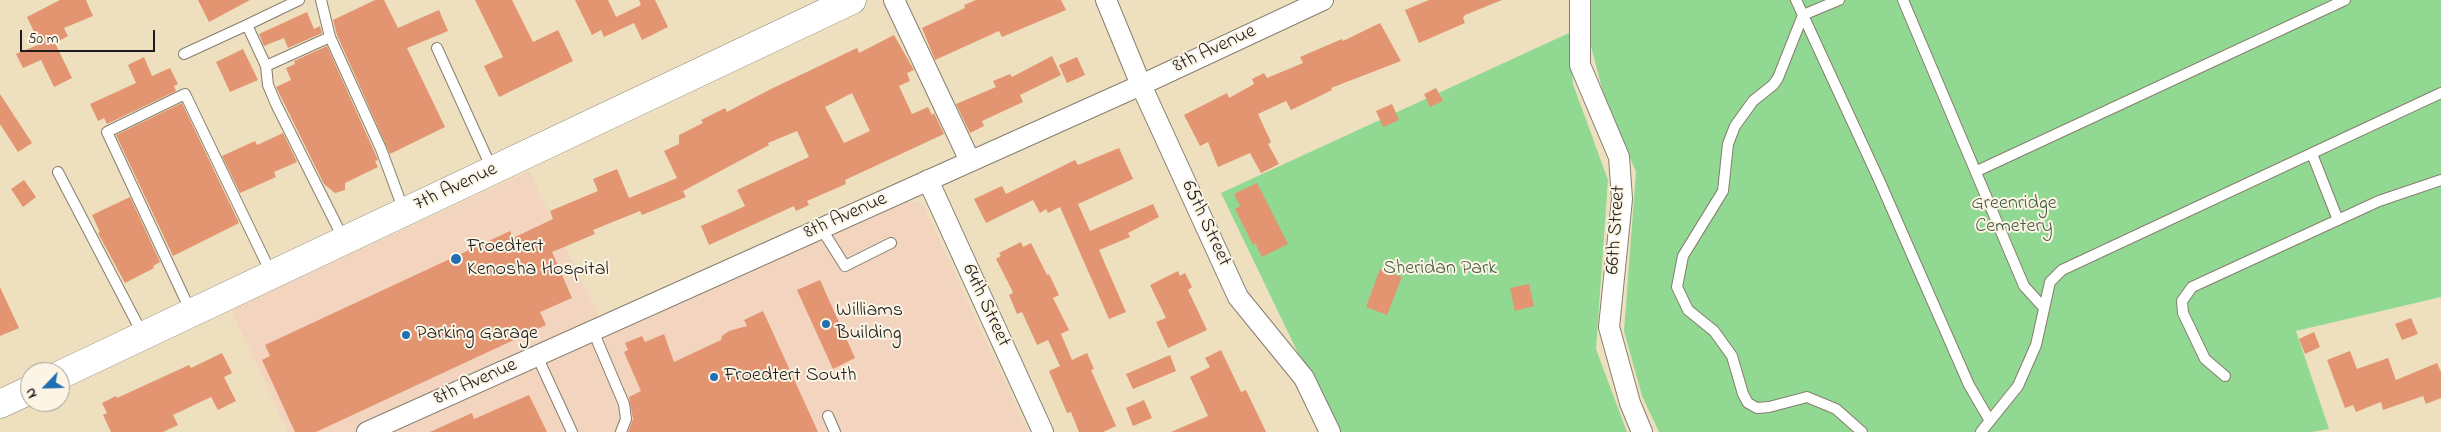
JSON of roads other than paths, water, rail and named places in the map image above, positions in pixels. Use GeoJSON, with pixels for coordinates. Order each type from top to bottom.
{"type":"FeatureCollection","features":[{"type":"Feature","properties":{"kind":"street","name":"7th Avenue"},"geometry":{"type":"LineString","coordinates":[[70,370],[852,0]]}},
{"type":"Feature","properties":{"kind":"street"},"geometry":{"type":"LineString","coordinates":[[894,0],[970,161]]}},
{"type":"Feature","properties":{"kind":"street","name":"65th Street"},"geometry":{"type":"LineString","coordinates":[[1106,0],[1141,85],[1238,297],[1304,378],[1330,432]]}},
{"type":"Feature","properties":{"kind":"street","name":"8th Avenue"},"geometry":{"type":"LineString","coordinates":[[368,432],[1141,85],[1323,0]]}},
{"type":"Feature","properties":{"kind":"street","name":"66th Street"},"geometry":{"type":"LineString","coordinates":[[1580,0],[1580,65],[1619,157],[1622,199],[1609,327],[1630,403],[1642,432]]}},
{"type":"Feature","properties":{"kind":"street","name":"64th Street"},"geometry":{"type":"LineString","coordinates":[[928,180],[1043,432]]}},
{"type":"Feature","properties":{"kind":"street"},"geometry":{"type":"LineString","coordinates":[[0,404],[20,395]]}},
{"type":"Feature","properties":{"kind":"lane"},"geometry":{"type":"LineString","coordinates":[[184,54],[300,0]]}},
{"type":"Feature","properties":{"kind":"lane"},"geometry":{"type":"LineString","coordinates":[[321,0],[330,37],[381,149],[405,212]]}},
{"type":"Feature","properties":{"kind":"lane"},"geometry":{"type":"LineString","coordinates":[[1796,0],[1969,385],[1990,421]]}},
{"type":"Feature","properties":{"kind":"lane"},"geometry":{"type":"LineString","coordinates":[[1839,0],[1803,15],[1778,78],[1773,85],[1753,100],[1735,126],[1728,144],[1723,191],[1683,256],[1677,287],[1688,310],[1714,331],[1732,356],[1743,394],[1748,403],[1757,408],[1769,407],[1808,397],[1836,409],[1862,432]]}},
{"type":"Feature","properties":{"kind":"lane"},"geometry":{"type":"LineString","coordinates":[[1903,0],[2024,286],[2044,308]]}},
{"type":"Feature","properties":{"kind":"lane"},"geometry":{"type":"LineString","coordinates":[[1977,172],[2345,0]]}},
{"type":"Feature","properties":{"kind":"lane"},"geometry":{"type":"LineString","coordinates":[[246,25],[266,66],[268,84],[276,104],[344,241]]}},
{"type":"Feature","properties":{"kind":"lane"},"geometry":{"type":"LineString","coordinates":[[266,66],[330,37]]}},
{"type":"Feature","properties":{"kind":"lane"},"geometry":{"type":"LineString","coordinates":[[437,48],[493,170]]}},
{"type":"Feature","properties":{"kind":"lane"},"geometry":{"type":"LineString","coordinates":[[1981,432],[2018,386],[2036,345],[2050,282],[2062,270],[2441,93]]}},
{"type":"Feature","properties":{"kind":"lane"},"geometry":{"type":"LineString","coordinates":[[192,313],[107,132],[185,94],[272,275]]}},
{"type":"Feature","properties":{"kind":"lane"},"geometry":{"type":"LineString","coordinates":[[2312,154],[2338,220]]}},
{"type":"Feature","properties":{"kind":"lane"},"geometry":{"type":"LineString","coordinates":[[58,172],[144,336]]}},
{"type":"Feature","properties":{"kind":"lane"},"geometry":{"type":"LineString","coordinates":[[2225,376],[2205,359],[2183,313],[2182,301],[2192,287],[2379,201],[2441,180]]}},
{"type":"Feature","properties":{"kind":"lane"},"geometry":{"type":"LineString","coordinates":[[821,228],[845,266],[891,243]]}},
{"type":"Feature","properties":{"kind":"lane"},"geometry":{"type":"LineString","coordinates":[[592,331],[624,404],[626,419],[621,432]]}},
{"type":"Feature","properties":{"kind":"lane"},"geometry":{"type":"LineString","coordinates":[[537,356],[572,432]]}},
{"type":"Feature","properties":{"kind":"lane"},"geometry":{"type":"LineString","coordinates":[[828,416],[835,432]]}},
{"type":"Feature","properties":{"kind":"place","name":"Froedtert Kenosha Hospital"},"geometry":{"type":"Point","coordinates":[456,259]}},
{"type":"Feature","properties":{"kind":"place","name":"Williams Building"},"geometry":{"type":"Point","coordinates":[826,324]}},
{"type":"Feature","properties":{"kind":"place","name":"Parking Garage"},"geometry":{"type":"Point","coordinates":[406,335]}},
{"type":"Feature","properties":{"kind":"place","name":"Froedtert South"},"geometry":{"type":"Point","coordinates":[714,377]}},
{"type":"Feature","properties":{"kind":"park label","name":"Greenridge Cemetery"},"geometry":{"type":"Point","coordinates":[2014,216]}},
{"type":"Feature","properties":{"kind":"park label","name":"Sheridan Park"},"geometry":{"type":"Point","coordinates":[1440,270]}}]}
